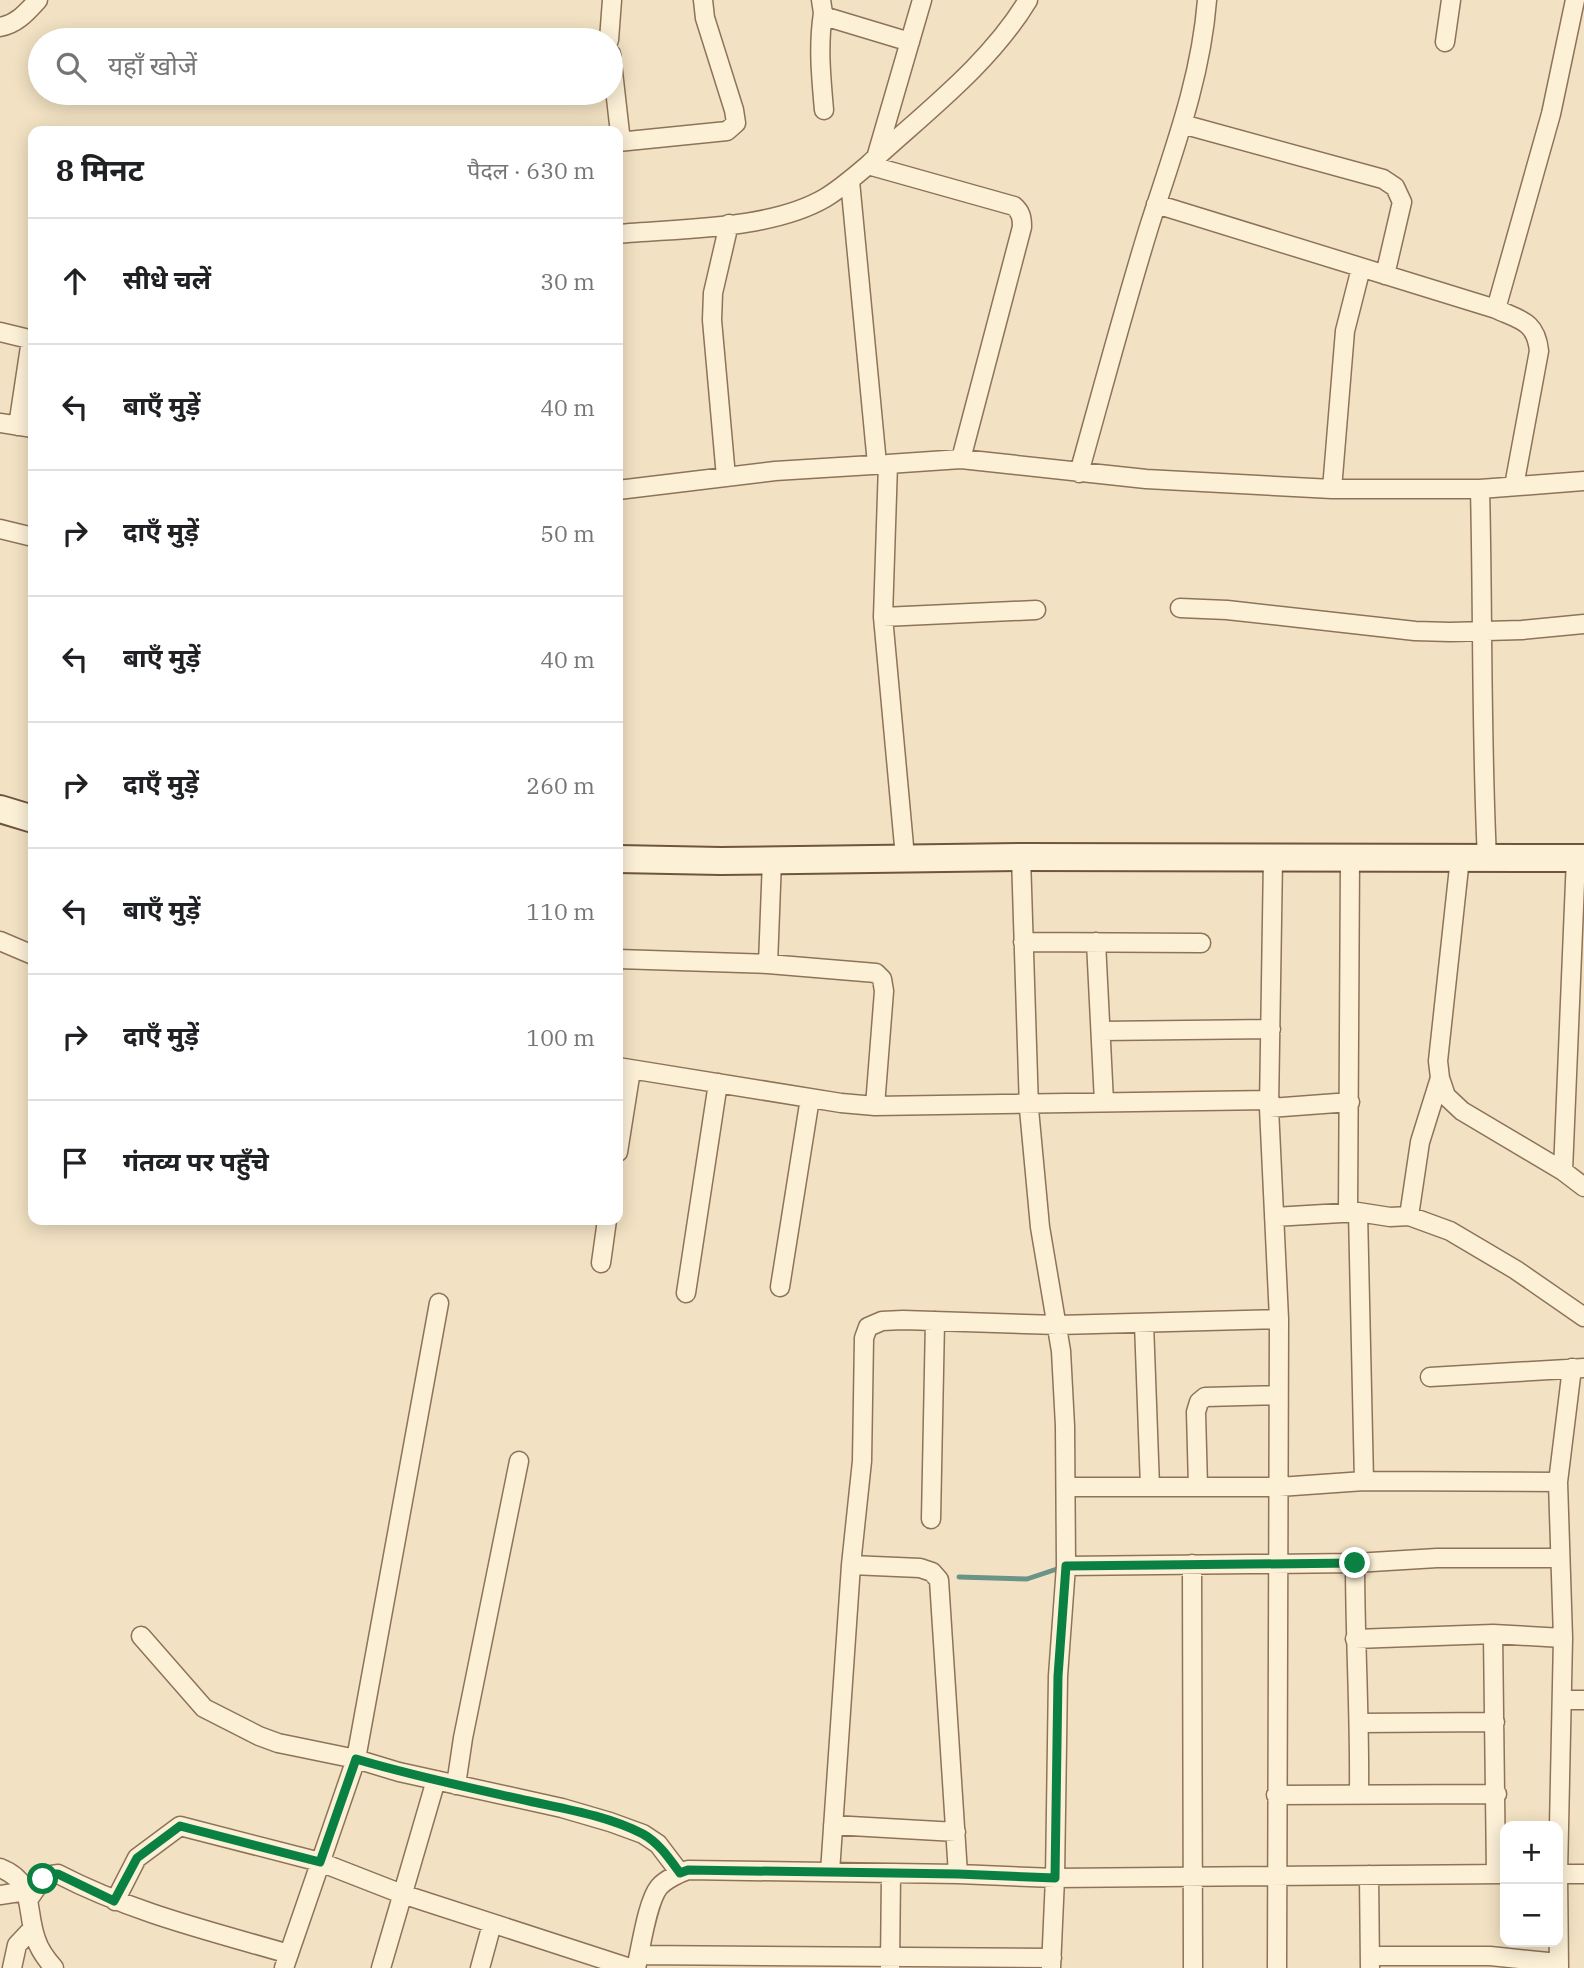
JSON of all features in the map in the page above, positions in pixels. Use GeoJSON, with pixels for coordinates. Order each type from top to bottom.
{"type":"FeatureCollection","features":[{"type":"Feature","properties":{"kind":"street"},"geometry":{"type":"LineString","coordinates":[[0,27],[25,14],[38,0]]}},
{"type":"Feature","properties":{"kind":"street"},"geometry":{"type":"LineString","coordinates":[[610,28],[612,0]]}},
{"type":"Feature","properties":{"kind":"street"},"geometry":{"type":"LineString","coordinates":[[623,142],[727,131],[736,124],[705,18],[703,0]]}},
{"type":"Feature","properties":{"kind":"street"},"geometry":{"type":"LineString","coordinates":[[872,162],[922,0]]}},
{"type":"Feature","properties":{"kind":"street"},"geometry":{"type":"LineString","coordinates":[[623,234],[753,222],[795,211],[823,199],[872,162],[978,63],[1018,16],[1028,0]]}},
{"type":"Feature","properties":{"kind":"street"},"geometry":{"type":"LineString","coordinates":[[1079,473],[1156,204],[1182,124],[1200,55],[1207,0]]}},
{"type":"Feature","properties":{"kind":"street"},"geometry":{"type":"LineString","coordinates":[[1445,42],[1451,0]]}},
{"type":"Feature","properties":{"kind":"street"},"geometry":{"type":"LineString","coordinates":[[1496,309],[1551,114],[1575,0]]}},
{"type":"Feature","properties":{"kind":"street"},"geometry":{"type":"LineString","coordinates":[[822,7],[827,17],[909,41]]}},
{"type":"Feature","properties":{"kind":"street"},"geometry":{"type":"LineString","coordinates":[[822,7],[819,42],[824,110]]}},
{"type":"Feature","properties":{"kind":"street"},"geometry":{"type":"LineString","coordinates":[[616,105],[618,126]]}},
{"type":"Feature","properties":{"kind":"street"},"geometry":{"type":"LineString","coordinates":[[1182,124],[1383,179],[1395,187],[1402,202],[1385,275]]}},
{"type":"Feature","properties":{"kind":"street"},"geometry":{"type":"LineString","coordinates":[[872,162],[1014,206],[1019,210],[1022,219],[961,459]]}},
{"type":"Feature","properties":{"kind":"street"},"geometry":{"type":"LineString","coordinates":[[850,181],[883,464],[883,617],[905,857]]}},
{"type":"Feature","properties":{"kind":"street"},"geometry":{"type":"LineString","coordinates":[[1156,204],[1496,309],[1529,324],[1538,337],[1539,351],[1514,486]]}},
{"type":"Feature","properties":{"kind":"street"},"geometry":{"type":"LineString","coordinates":[[726,477],[712,320],[713,293],[729,224]]}},
{"type":"Feature","properties":{"kind":"street"},"geometry":{"type":"LineString","coordinates":[[1332,489],[1345,331],[1361,268]]}},
{"type":"Feature","properties":{"kind":"street"},"geometry":{"type":"LineString","coordinates":[[0,332],[28,339]]}},
{"type":"Feature","properties":{"kind":"street"},"geometry":{"type":"LineString","coordinates":[[17,425],[28,363]]}},
{"type":"Feature","properties":{"kind":"street"},"geometry":{"type":"LineString","coordinates":[[623,489],[726,477],[961,459],[1146,479],[1332,489],[1480,489],[1584,481]]}},
{"type":"Feature","properties":{"kind":"street"},"geometry":{"type":"LineString","coordinates":[[1480,489],[1484,631],[1482,759],[1487,858]]}},
{"type":"Feature","properties":{"kind":"street"},"geometry":{"type":"LineString","coordinates":[[0,529],[28,536]]}},
{"type":"Feature","properties":{"kind":"street"},"geometry":{"type":"LineString","coordinates":[[1180,608],[1227,610],[1415,631],[1522,630],[1584,624]]}},
{"type":"Feature","properties":{"kind":"street"},"geometry":{"type":"LineString","coordinates":[[883,617],[1036,610]]}},
{"type":"Feature","properties":{"kind":"street"},"geometry":{"type":"LineString","coordinates":[[0,809],[28,817]]}},
{"type":"Feature","properties":{"kind":"street"},"geometry":{"type":"LineString","coordinates":[[114,1901],[137,1858],[180,1826],[320,1862],[402,1894],[492,1924],[635,1964],[1051,1963],[1058,1676],[1066,1566],[1065,1426],[1058,1325],[1040,1227],[1029,1102],[1021,857]]}},
{"type":"Feature","properties":{"kind":"street"},"geometry":{"type":"LineString","coordinates":[[1273,858],[1270,1104],[1279,1319],[1277,1968]]}},
{"type":"Feature","properties":{"kind":"street"},"geometry":{"type":"LineString","coordinates":[[1350,858],[1350,1102],[1364,1481]]}},
{"type":"Feature","properties":{"kind":"street"},"geometry":{"type":"LineString","coordinates":[[1460,858],[1438,1061],[1446,1096],[1462,1111],[1563,1171],[1584,1187]]}},
{"type":"Feature","properties":{"kind":"street"},"geometry":{"type":"LineString","coordinates":[[623,859],[1580,858],[1563,1171]]}},
{"type":"Feature","properties":{"kind":"street"},"geometry":{"type":"LineString","coordinates":[[768,964],[772,860]]}},
{"type":"Feature","properties":{"kind":"street"},"geometry":{"type":"LineString","coordinates":[[0,941],[28,954]]}},
{"type":"Feature","properties":{"kind":"street"},"geometry":{"type":"LineString","coordinates":[[1023,942],[1201,943]]}},
{"type":"Feature","properties":{"kind":"street"},"geometry":{"type":"LineString","coordinates":[[1096,942],[1104,1102]]}},
{"type":"Feature","properties":{"kind":"street"},"geometry":{"type":"LineString","coordinates":[[623,959],[768,964],[876,973],[882,979],[884,991],[875,1106]]}},
{"type":"Feature","properties":{"kind":"street"},"geometry":{"type":"LineString","coordinates":[[1101,1031],[1271,1029]]}},
{"type":"Feature","properties":{"kind":"street"},"geometry":{"type":"LineString","coordinates":[[624,1068],[875,1106],[1029,1102],[1350,1102]]}},
{"type":"Feature","properties":{"kind":"street"},"geometry":{"type":"LineString","coordinates":[[1409,1216],[1420,1142],[1440,1078]]}},
{"type":"Feature","properties":{"kind":"street"},"geometry":{"type":"LineString","coordinates":[[686,1293],[718,1083]]}},
{"type":"Feature","properties":{"kind":"street"},"geometry":{"type":"LineString","coordinates":[[780,1287],[810,1098]]}},
{"type":"Feature","properties":{"kind":"street"},"geometry":{"type":"LineString","coordinates":[[1274,1217],[1353,1213],[1409,1216],[1450,1231],[1516,1270],[1584,1317]]}},
{"type":"Feature","properties":{"kind":"street"},"geometry":{"type":"LineString","coordinates":[[601,1263],[606,1225]]}},
{"type":"Feature","properties":{"kind":"street"},"geometry":{"type":"LineString","coordinates":[[0,1895],[27,1895],[50,1874],[58,1874],[114,1901],[286,1961],[356,1759],[439,1303]]}},
{"type":"Feature","properties":{"kind":"street"},"geometry":{"type":"LineString","coordinates":[[830,1872],[851,1565],[862,1461],[864,1338],[868,1327],[883,1321],[1058,1325],[1279,1319]]}},
{"type":"Feature","properties":{"kind":"street"},"geometry":{"type":"LineString","coordinates":[[931,1519],[934,1321]]}},
{"type":"Feature","properties":{"kind":"street"},"geometry":{"type":"LineString","coordinates":[[1144,1323],[1150,1487]]}},
{"type":"Feature","properties":{"kind":"street"},"geometry":{"type":"LineString","coordinates":[[1430,1377],[1578,1368],[1558,1482],[1563,1638],[1560,1821]]}},
{"type":"Feature","properties":{"kind":"street"},"geometry":{"type":"LineString","coordinates":[[1198,1487],[1196,1412],[1199,1402],[1205,1398],[1278,1395]]}},
{"type":"Feature","properties":{"kind":"street"},"geometry":{"type":"LineString","coordinates":[[456,1784],[519,1461]]}},
{"type":"Feature","properties":{"kind":"street"},"geometry":{"type":"LineString","coordinates":[[1066,1487],[1279,1487],[1364,1481],[1558,1482]]}},
{"type":"Feature","properties":{"kind":"street"},"geometry":{"type":"LineString","coordinates":[[1066,1566],[1559,1558]]}},
{"type":"Feature","properties":{"kind":"street"},"geometry":{"type":"LineString","coordinates":[[1355,1563],[1355,1639],[1360,1723],[1359,1793]]}},
{"type":"Feature","properties":{"kind":"street"},"geometry":{"type":"LineString","coordinates":[[1192,1564],[1192,1968]]}},
{"type":"Feature","properties":{"kind":"street"},"geometry":{"type":"LineString","coordinates":[[851,1565],[920,1568],[932,1572],[939,1580],[958,1874]]}},
{"type":"Feature","properties":{"kind":"street"},"geometry":{"type":"LineString","coordinates":[[1355,1639],[1493,1634],[1563,1638]]}},
{"type":"Feature","properties":{"kind":"street"},"geometry":{"type":"LineString","coordinates":[[1493,1634],[1500,1854]]}},
{"type":"Feature","properties":{"kind":"street"},"geometry":{"type":"LineString","coordinates":[[141,1636],[204,1708],[278,1743],[562,1808],[643,1834],[658,1844],[680,1873]]}},
{"type":"Feature","properties":{"kind":"street"},"geometry":{"type":"LineString","coordinates":[[1563,1700],[1584,1700]]}},
{"type":"Feature","properties":{"kind":"street"},"geometry":{"type":"LineString","coordinates":[[1360,1723],[1495,1722]]}},
{"type":"Feature","properties":{"kind":"street"},"geometry":{"type":"LineString","coordinates":[[381,1968],[436,1780]]}},
{"type":"Feature","properties":{"kind":"street"},"geometry":{"type":"LineString","coordinates":[[1276,1795],[1497,1794]]}},
{"type":"Feature","properties":{"kind":"street"},"geometry":{"type":"LineString","coordinates":[[834,1825],[956,1832]]}},
{"type":"Feature","properties":{"kind":"street"},"geometry":{"type":"LineString","coordinates":[[0,1868],[17,1876],[27,1895],[36,1940],[54,1968]]}},
{"type":"Feature","properties":{"kind":"street"},"geometry":{"type":"LineString","coordinates":[[635,1964],[659,1887],[688,1870],[1055,1878],[1500,1874]]}},
{"type":"Feature","properties":{"kind":"street"},"geometry":{"type":"LineString","coordinates":[[890,1963],[891,1874]]}},
{"type":"Feature","properties":{"kind":"street"},"geometry":{"type":"LineString","coordinates":[[1563,1874],[1584,1874]]}},
{"type":"Feature","properties":{"kind":"street"},"geometry":{"type":"LineString","coordinates":[[1369,1875],[1370,1962],[1559,1965],[1558,1884]]}},
{"type":"Feature","properties":{"kind":"street"},"geometry":{"type":"LineString","coordinates":[[480,1968],[492,1924]]}},
{"type":"Feature","properties":{"kind":"street"},"geometry":{"type":"LineString","coordinates":[[12,1968],[18,1945],[33,1928]]}},
{"type":"Feature","properties":{"kind":"waterway"},"geometry":{"type":"LineString","coordinates":[[959,1577],[1027,1579],[1063,1567]]}},
{"type":"Feature","properties":{"kind":"route"},"geometry":{"type":"LineString","coordinates":[[43,1879],[50,1874],[58,1874],[114,1901],[137,1858],[180,1826],[320,1862],[356,1759],[399,1772],[562,1808],[610,1822],[643,1834],[658,1844],[680,1873],[688,1870],[1055,1878],[1058,1676],[1066,1566],[1355,1563]]}}]}
